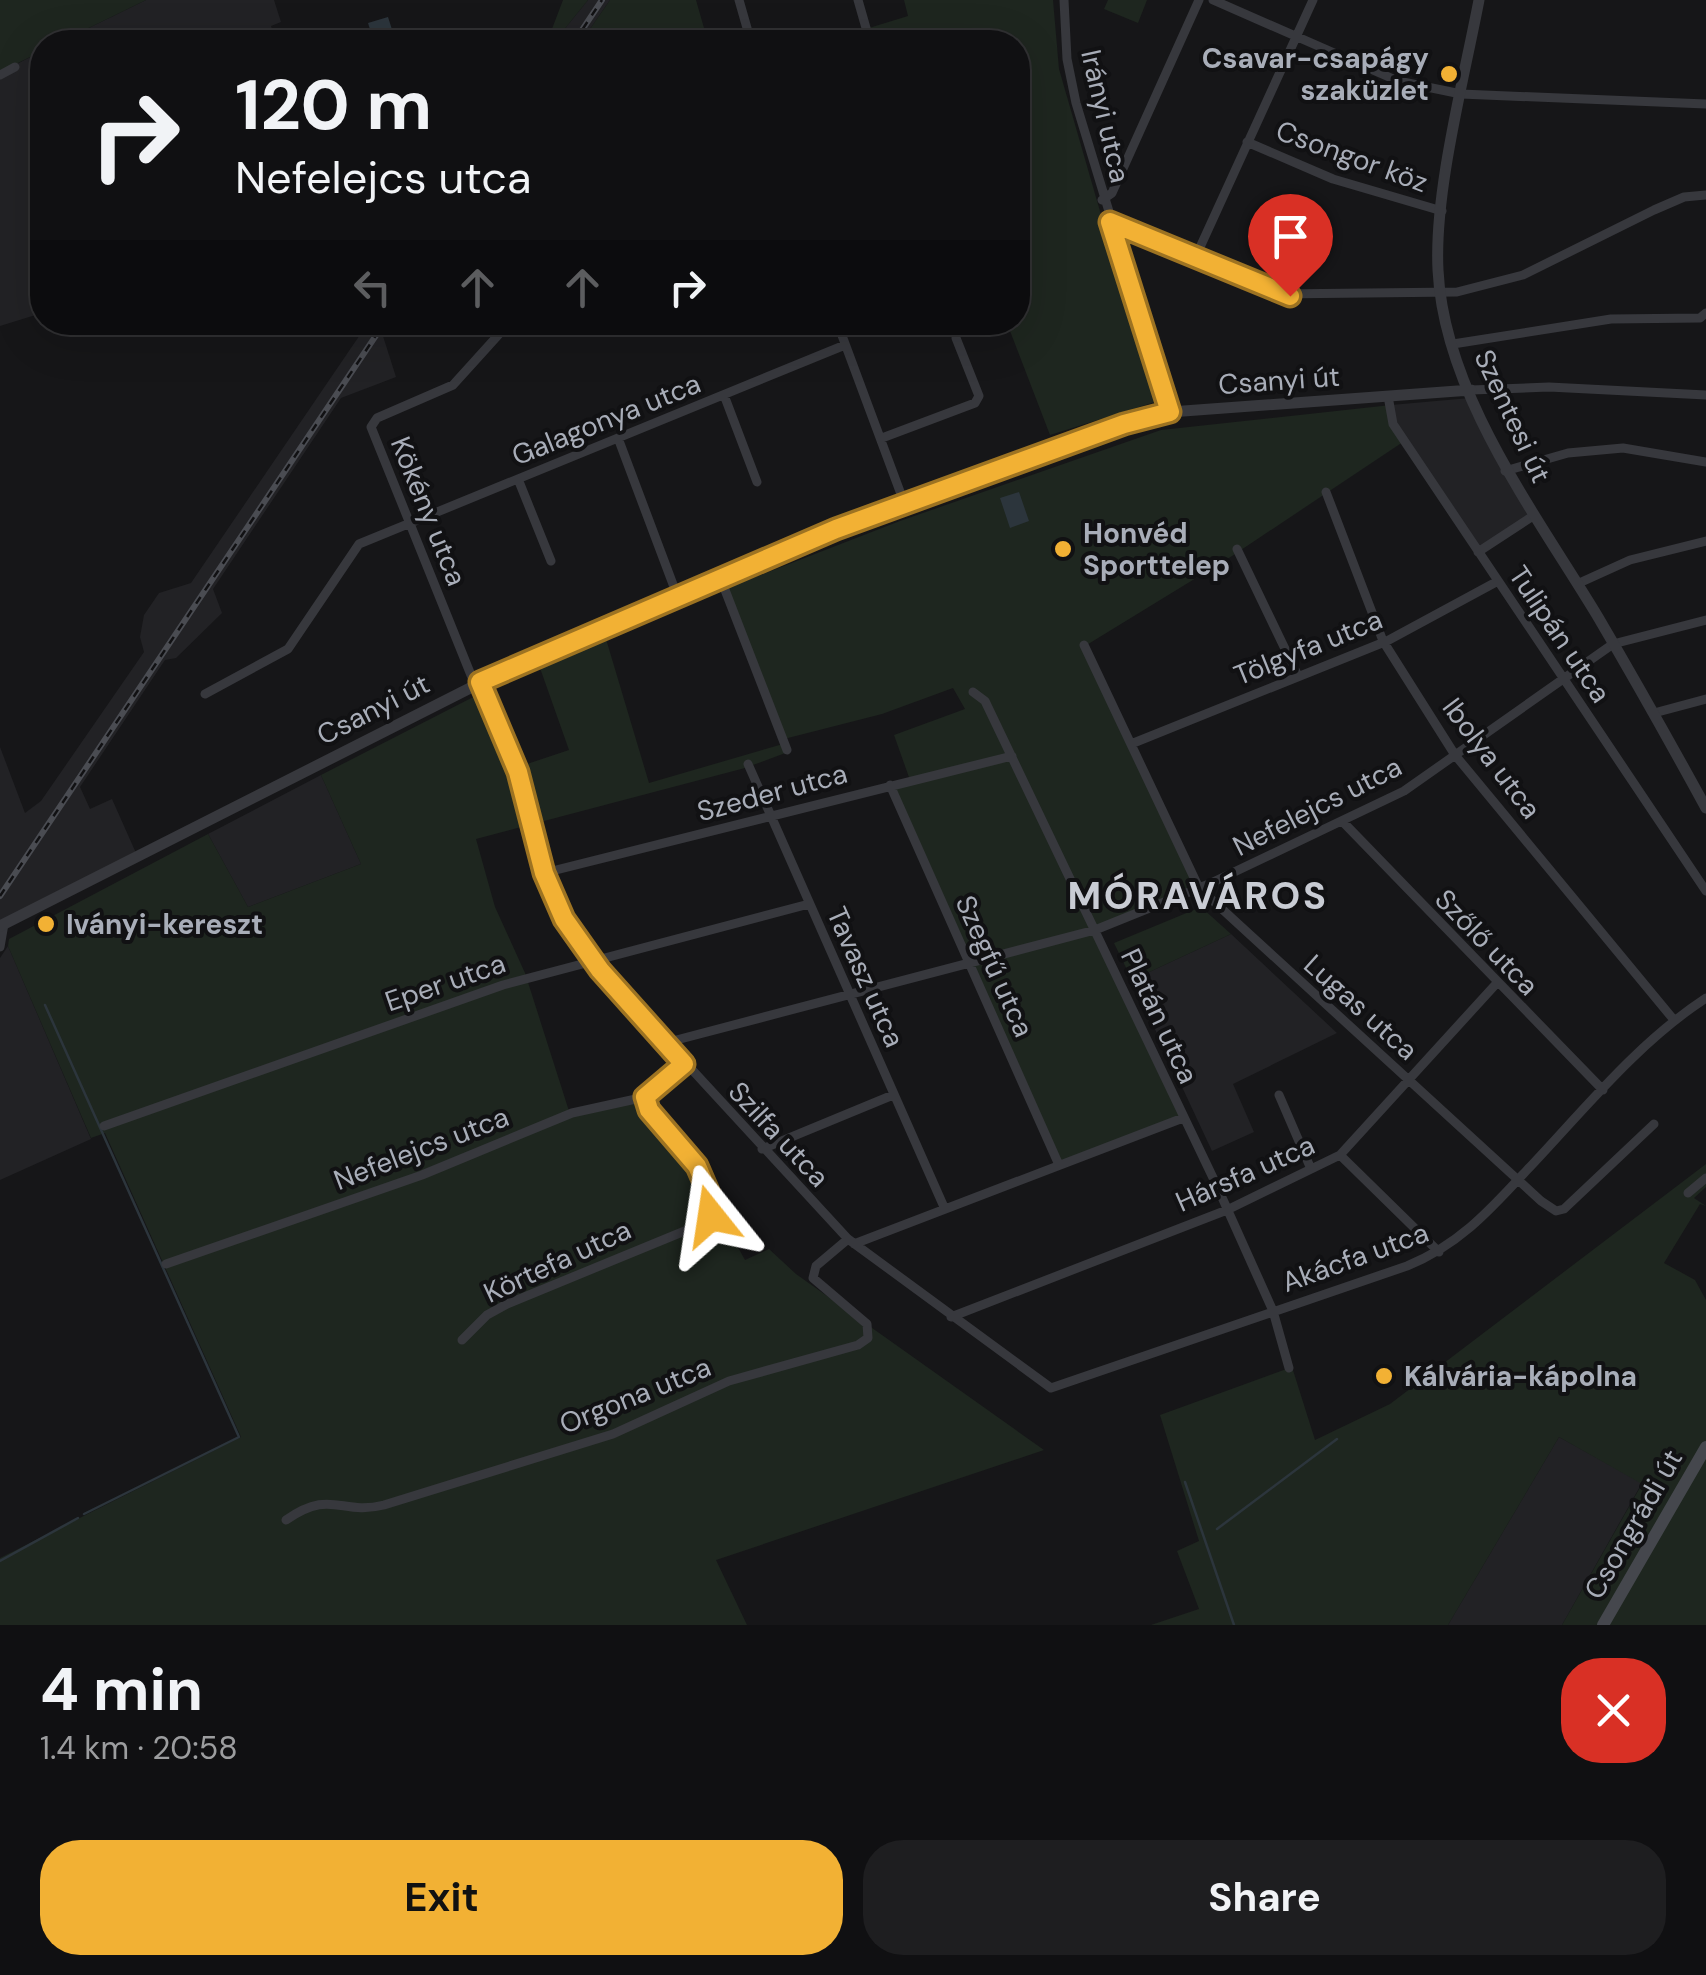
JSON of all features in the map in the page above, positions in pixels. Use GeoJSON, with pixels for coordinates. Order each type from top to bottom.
{"type":"FeatureCollection","features":[{"type":"Feature","properties":{"kind":"main road","name":"Csongrádi út"},"geometry":{"type":"LineString","coordinates":[[1603,1625],[1706,1448]]}},
{"type":"Feature","properties":{"kind":"street"},"geometry":{"type":"LineString","coordinates":[[739,0],[748,30]]}},
{"type":"Feature","properties":{"kind":"street"},"geometry":{"type":"LineString","coordinates":[[858,0],[867,30]]}},
{"type":"Feature","properties":{"kind":"street","name":"Irányi utca"},"geometry":{"type":"LineString","coordinates":[[1064,0],[1066,59],[1102,200],[1170,412]]}},
{"type":"Feature","properties":{"kind":"street"},"geometry":{"type":"LineString","coordinates":[[1102,200],[1112,193],[1199,0]]}},
{"type":"Feature","properties":{"kind":"street"},"geometry":{"type":"LineString","coordinates":[[1213,0],[1398,82],[1461,94],[1706,104]]}},
{"type":"Feature","properties":{"kind":"street"},"geometry":{"type":"LineString","coordinates":[[1196,256],[1313,0]]}},
{"type":"Feature","properties":{"kind":"street","name":"Szentesi út"},"geometry":{"type":"LineString","coordinates":[[1478,0],[1442,211],[1440,292],[1453,344],[1505,471],[1613,644],[1706,808]]}},
{"type":"Feature","properties":{"kind":"street"},"geometry":{"type":"LineString","coordinates":[[0,75],[15,67]]}},
{"type":"Feature","properties":{"kind":"street","name":"Csongor köz"},"geometry":{"type":"LineString","coordinates":[[1248,142],[1333,178],[1442,211]]}},
{"type":"Feature","properties":{"kind":"street"},"geometry":{"type":"LineString","coordinates":[[1110,222],[1196,256],[1276,294],[1440,292],[1522,275],[1654,210],[1684,197],[1706,195]]}},
{"type":"Feature","properties":{"kind":"street"},"geometry":{"type":"LineString","coordinates":[[1453,344],[1612,319],[1704,318]]}},
{"type":"Feature","properties":{"kind":"street","name":"Kökény utca"},"geometry":{"type":"LineString","coordinates":[[477,684],[371,427],[377,418],[439,393],[465,376],[499,335]]}},
{"type":"Feature","properties":{"kind":"street"},"geometry":{"type":"LineString","coordinates":[[842,335],[905,505]]}},
{"type":"Feature","properties":{"kind":"street"},"geometry":{"type":"LineString","coordinates":[[882,438],[975,403],[978,396],[956,338]]}},
{"type":"Feature","properties":{"kind":"street","name":"Galagonya utca"},"geometry":{"type":"LineString","coordinates":[[205,694],[288,650],[354,548],[845,345]]}},
{"type":"Feature","properties":{"kind":"street"},"geometry":{"type":"LineString","coordinates":[[1471,390],[1549,387],[1706,395]]}},
{"type":"Feature","properties":{"kind":"street","name":"Csanyi út"},"geometry":{"type":"LineString","coordinates":[[2,925],[477,684],[676,595],[1124,424],[1170,412],[1471,390]]}},
{"type":"Feature","properties":{"kind":"street"},"geometry":{"type":"LineString","coordinates":[[724,395],[757,482]]}},
{"type":"Feature","properties":{"kind":"street","name":"Tulipán utca"},"geometry":{"type":"LineString","coordinates":[[1388,396],[1397,430],[1706,891]]}},
{"type":"Feature","properties":{"kind":"street"},"geometry":{"type":"LineString","coordinates":[[618,438],[676,595]]}},
{"type":"Feature","properties":{"kind":"street"},"geometry":{"type":"LineString","coordinates":[[1505,471],[1568,453],[1623,448],[1687,462],[1706,462]]}},
{"type":"Feature","properties":{"kind":"street"},"geometry":{"type":"LineString","coordinates":[[518,479],[551,561]]}},
{"type":"Feature","properties":{"kind":"street","name":"Ibolya utca"},"geometry":{"type":"LineString","coordinates":[[1326,492],[1384,642],[1455,755],[1674,1020]]}},
{"type":"Feature","properties":{"kind":"street"},"geometry":{"type":"LineString","coordinates":[[1478,552],[1533,516]]}},
{"type":"Feature","properties":{"kind":"street"},"geometry":{"type":"LineString","coordinates":[[1577,584],[1630,560],[1706,541]]}},
{"type":"Feature","properties":{"kind":"street"},"geometry":{"type":"LineString","coordinates":[[1237,550],[1298,676]]}},
{"type":"Feature","properties":{"kind":"street"},"geometry":{"type":"LineString","coordinates":[[720,577],[787,750]]}},
{"type":"Feature","properties":{"kind":"street","name":"Tölgyfa utca"},"geometry":{"type":"LineString","coordinates":[[1131,744],[1384,642],[1498,582]]}},
{"type":"Feature","properties":{"kind":"street","name":"Nefelejcs utca"},"geometry":{"type":"LineString","coordinates":[[665,1043],[1095,930],[1199,888],[1404,791],[1613,644],[1706,620]]}},
{"type":"Feature","properties":{"kind":"street","name":"Lugas utca"},"geometry":{"type":"LineString","coordinates":[[1084,645],[1199,888],[1552,1209],[1564,1209],[1654,1124]]}},
{"type":"Feature","properties":{"kind":"street","name":"Szilfa utca"},"geometry":{"type":"LineString","coordinates":[[477,684],[518,772],[544,873],[564,919],[592,960],[851,1242],[1051,1388]]}},
{"type":"Feature","properties":{"kind":"street","name":"Platán utca"},"geometry":{"type":"LineString","coordinates":[[973,692],[985,702],[1012,756],[1184,1118],[1273,1311],[1289,1368]]}},
{"type":"Feature","properties":{"kind":"street"},"geometry":{"type":"LineString","coordinates":[[1654,713],[1706,699]]}},
{"type":"Feature","properties":{"kind":"street","name":"Szeder utca"},"geometry":{"type":"LineString","coordinates":[[544,873],[1012,756]]}},
{"type":"Feature","properties":{"kind":"street","name":"Tavasz utca"},"geometry":{"type":"LineString","coordinates":[[748,764],[944,1207]]}},
{"type":"Feature","properties":{"kind":"street","name":"Szegfű utca"},"geometry":{"type":"LineString","coordinates":[[890,785],[1059,1165]]}},
{"type":"Feature","properties":{"kind":"street","name":"Szőlő utca"},"geometry":{"type":"LineString","coordinates":[[1343,822],[1603,1090]]}},
{"type":"Feature","properties":{"kind":"street","name":"Eper utca"},"geometry":{"type":"LineString","coordinates":[[104,1126],[503,984],[809,904]]}},
{"type":"Feature","properties":{"kind":"street"},"geometry":{"type":"LineString","coordinates":[[0,947],[2,925]]}},
{"type":"Feature","properties":{"kind":"street","name":"Hársfa utca"},"geometry":{"type":"LineString","coordinates":[[951,1317],[1227,1210],[1340,1155],[1496,984]]}},
{"type":"Feature","properties":{"kind":"street","name":"Akácfa utca"},"geometry":{"type":"LineString","coordinates":[[1051,1388],[1440,1252],[1472,1229],[1674,1020],[1706,998]]}},
{"type":"Feature","properties":{"kind":"street","name":"Nefelejcs utca"},"geometry":{"type":"LineString","coordinates":[[166,1264],[422,1176],[572,1114],[645,1097],[684,1064]]}},
{"type":"Feature","properties":{"kind":"street"},"geometry":{"type":"LineString","coordinates":[[762,1149],[893,1095]]}},
{"type":"Feature","properties":{"kind":"street"},"geometry":{"type":"LineString","coordinates":[[1279,1096],[1311,1169]]}},
{"type":"Feature","properties":{"kind":"street","name":"Körtefa utca"},"geometry":{"type":"LineString","coordinates":[[462,1340],[487,1315],[506,1304],[709,1221],[712,1205],[702,1174],[649,1110],[645,1097]]}},
{"type":"Feature","properties":{"kind":"street","name":"Orgona utca"},"geometry":{"type":"LineString","coordinates":[[286,1520],[322,1501],[371,1508],[422,1493],[612,1434],[728,1380],[858,1345],[868,1338],[867,1324],[813,1278],[816,1266],[851,1242],[1184,1118]]}},
{"type":"Feature","properties":{"kind":"street"},"geometry":{"type":"LineString","coordinates":[[1340,1155],[1440,1252]]}},
{"type":"Feature","properties":{"kind":"street"},"geometry":{"type":"LineString","coordinates":[[1688,1192],[1706,1178]]}},
{"type":"Feature","properties":{"kind":"shaded area"},"geometry":{"type":"Polygon","coordinates":[[[0,0],[146,0],[85,30],[30,30],[30,57],[0,72],[0,0]]]}},
{"type":"Feature","properties":{"kind":"shaded area"},"geometry":{"type":"Polygon","coordinates":[[[146,0],[274,0],[281,22],[271,26],[272,30],[85,30],[146,0]]]}},
{"type":"Feature","properties":{"kind":"shaded area"},"geometry":{"type":"Polygon","coordinates":[[[563,0],[588,0],[564,30],[552,30],[563,0]]]}},
{"type":"Feature","properties":{"kind":"shaded area"},"geometry":{"type":"Polygon","coordinates":[[[588,0],[610,0],[589,30],[564,30],[588,0]]]}},
{"type":"Feature","properties":{"kind":"shaded area"},"geometry":{"type":"Polygon","coordinates":[[[610,0],[696,0],[705,30],[589,30],[610,0]]]}},
{"type":"Feature","properties":{"kind":"shaded area"},"geometry":{"type":"Polygon","coordinates":[[[904,0],[1053,0],[1059,69],[1155,402],[1050,435],[1012,335],[1030,335],[1030,30],[869,30],[908,16],[904,0]]]}},
{"type":"Feature","properties":{"kind":"shaded area"},"geometry":{"type":"Polygon","coordinates":[[[1108,0],[1147,0],[1138,23],[1104,9],[1108,0]]]}},
{"type":"Feature","properties":{"kind":"shaded area"},"geometry":{"type":"Polygon","coordinates":[[[388,17],[392,30],[370,30],[368,23],[388,17]]]}},
{"type":"Feature","properties":{"kind":"shaded area"},"geometry":{"type":"Polygon","coordinates":[[[30,57],[30,317],[0,326],[0,78],[30,57]]]}},
{"type":"Feature","properties":{"kind":"shaded area"},"geometry":{"type":"Polygon","coordinates":[[[360,335],[384,335],[396,377],[341,398],[213,589],[222,613],[176,658],[165,660],[80,787],[90,809],[112,799],[136,853],[4,924],[0,935],[0,747],[25,813],[41,801],[144,652],[140,637],[144,615],[159,593],[191,583],[360,335]]]}},
{"type":"Feature","properties":{"kind":"shaded area"},"geometry":{"type":"Polygon","coordinates":[[[1470,398],[1531,515],[1478,549],[1396,425],[1391,405],[1470,398]]]}},
{"type":"Feature","properties":{"kind":"shaded area"},"geometry":{"type":"Polygon","coordinates":[[[1391,405],[1392,417],[1406,440],[1232,556],[1085,646],[1199,888],[1095,930],[1183,1118],[1059,1165],[890,785],[910,780],[894,735],[965,709],[953,688],[882,714],[784,739],[725,589],[900,521],[1161,430],[1391,405]]]}},
{"type":"Feature","properties":{"kind":"shaded area"},"geometry":{"type":"Polygon","coordinates":[[[1019,492],[1029,521],[1010,528],[1000,498],[1019,492]]]}},
{"type":"Feature","properties":{"kind":"shaded area"},"geometry":{"type":"Polygon","coordinates":[[[606,639],[649,783],[783,744],[788,752],[745,768],[476,839],[495,907],[525,973],[569,1111],[640,1096],[691,1162],[745,1260],[769,1249],[796,1274],[1044,1450],[716,1560],[747,1625],[0,1625],[0,1558],[241,1437],[105,1133],[91,1138],[8,946],[9,939],[208,834],[248,907],[361,864],[321,775],[485,691],[518,767],[569,750],[540,668],[606,639]]]}},
{"type":"Feature","properties":{"kind":"shaded area"},"geometry":{"type":"Polygon","coordinates":[[[321,775],[361,864],[248,907],[208,834],[321,775]]]}},
{"type":"Feature","properties":{"kind":"shaded area"},"geometry":{"type":"Polygon","coordinates":[[[1201,907],[1231,934],[1132,980],[1114,943],[1201,907]]]}},
{"type":"Feature","properties":{"kind":"shaded area"},"geometry":{"type":"Polygon","coordinates":[[[1231,934],[1337,1033],[1233,1084],[1254,1132],[1212,1151],[1132,980],[1231,934]]]}},
{"type":"Feature","properties":{"kind":"shaded area"},"geometry":{"type":"Polygon","coordinates":[[[8,946],[91,1139],[0,1180],[0,958],[8,946]]]}},
{"type":"Feature","properties":{"kind":"shaded area"},"geometry":{"type":"Polygon","coordinates":[[[1706,1164],[1706,1187],[1694,1198],[1706,1206],[1700,1204],[1664,1263],[1695,1280],[1706,1300],[1706,1625],[1562,1625],[1642,1484],[1559,1437],[1448,1625],[1151,1625],[1199,1609],[1177,1551],[1199,1541],[1160,1415],[1292,1367],[1315,1440],[1390,1404],[1706,1164]]]}},
{"type":"Feature","properties":{"kind":"shaded area"},"geometry":{"type":"Polygon","coordinates":[[[1559,1437],[1642,1483],[1562,1625],[1448,1625],[1559,1437]]]}},
{"type":"Feature","properties":{"kind":"waterway"},"geometry":{"type":"LineString","coordinates":[[45,1005],[239,1437],[84,1514]]}},
{"type":"Feature","properties":{"kind":"waterway"},"geometry":{"type":"LineString","coordinates":[[1217,1529],[1337,1439]]}},
{"type":"Feature","properties":{"kind":"waterway"},"geometry":{"type":"LineString","coordinates":[[1185,1482],[1234,1625]]}},
{"type":"Feature","properties":{"kind":"waterway"},"geometry":{"type":"LineString","coordinates":[[0,1561],[78,1518]]}},
{"type":"Feature","properties":{"kind":"railway"},"geometry":{"type":"LineString","coordinates":[[582,30],[602,0]]}},
{"type":"Feature","properties":{"kind":"railway"},"geometry":{"type":"LineString","coordinates":[[0,896],[376,335]]}},
{"type":"Feature","properties":{"kind":"place","name":"Csavar-csapágy szaküzlet"},"geometry":{"type":"Point","coordinates":[1449,74]}},
{"type":"Feature","properties":{"kind":"place","name":"Honvéd Sporttelep"},"geometry":{"type":"Point","coordinates":[1063,549]}},
{"type":"Feature","properties":{"kind":"place","name":"Iványi-kereszt"},"geometry":{"type":"Point","coordinates":[46,924]}},
{"type":"Feature","properties":{"kind":"place","name":"Kálvária-kápolna"},"geometry":{"type":"Point","coordinates":[1384,1376]}},
{"type":"Feature","properties":{"kind":"district","name":"MÓRAVÁROS"},"geometry":{"type":"Point","coordinates":[1198,896]}},
{"type":"Feature","properties":{"kind":"route"},"geometry":{"type":"LineString","coordinates":[[711,1216],[712,1205],[702,1174],[649,1110],[645,1097],[684,1064],[600,970],[564,919],[544,873],[518,772],[480,682],[836,529],[1124,424],[1170,412],[1110,222],[1121,223],[1276,294],[1290,296]]}}]}
